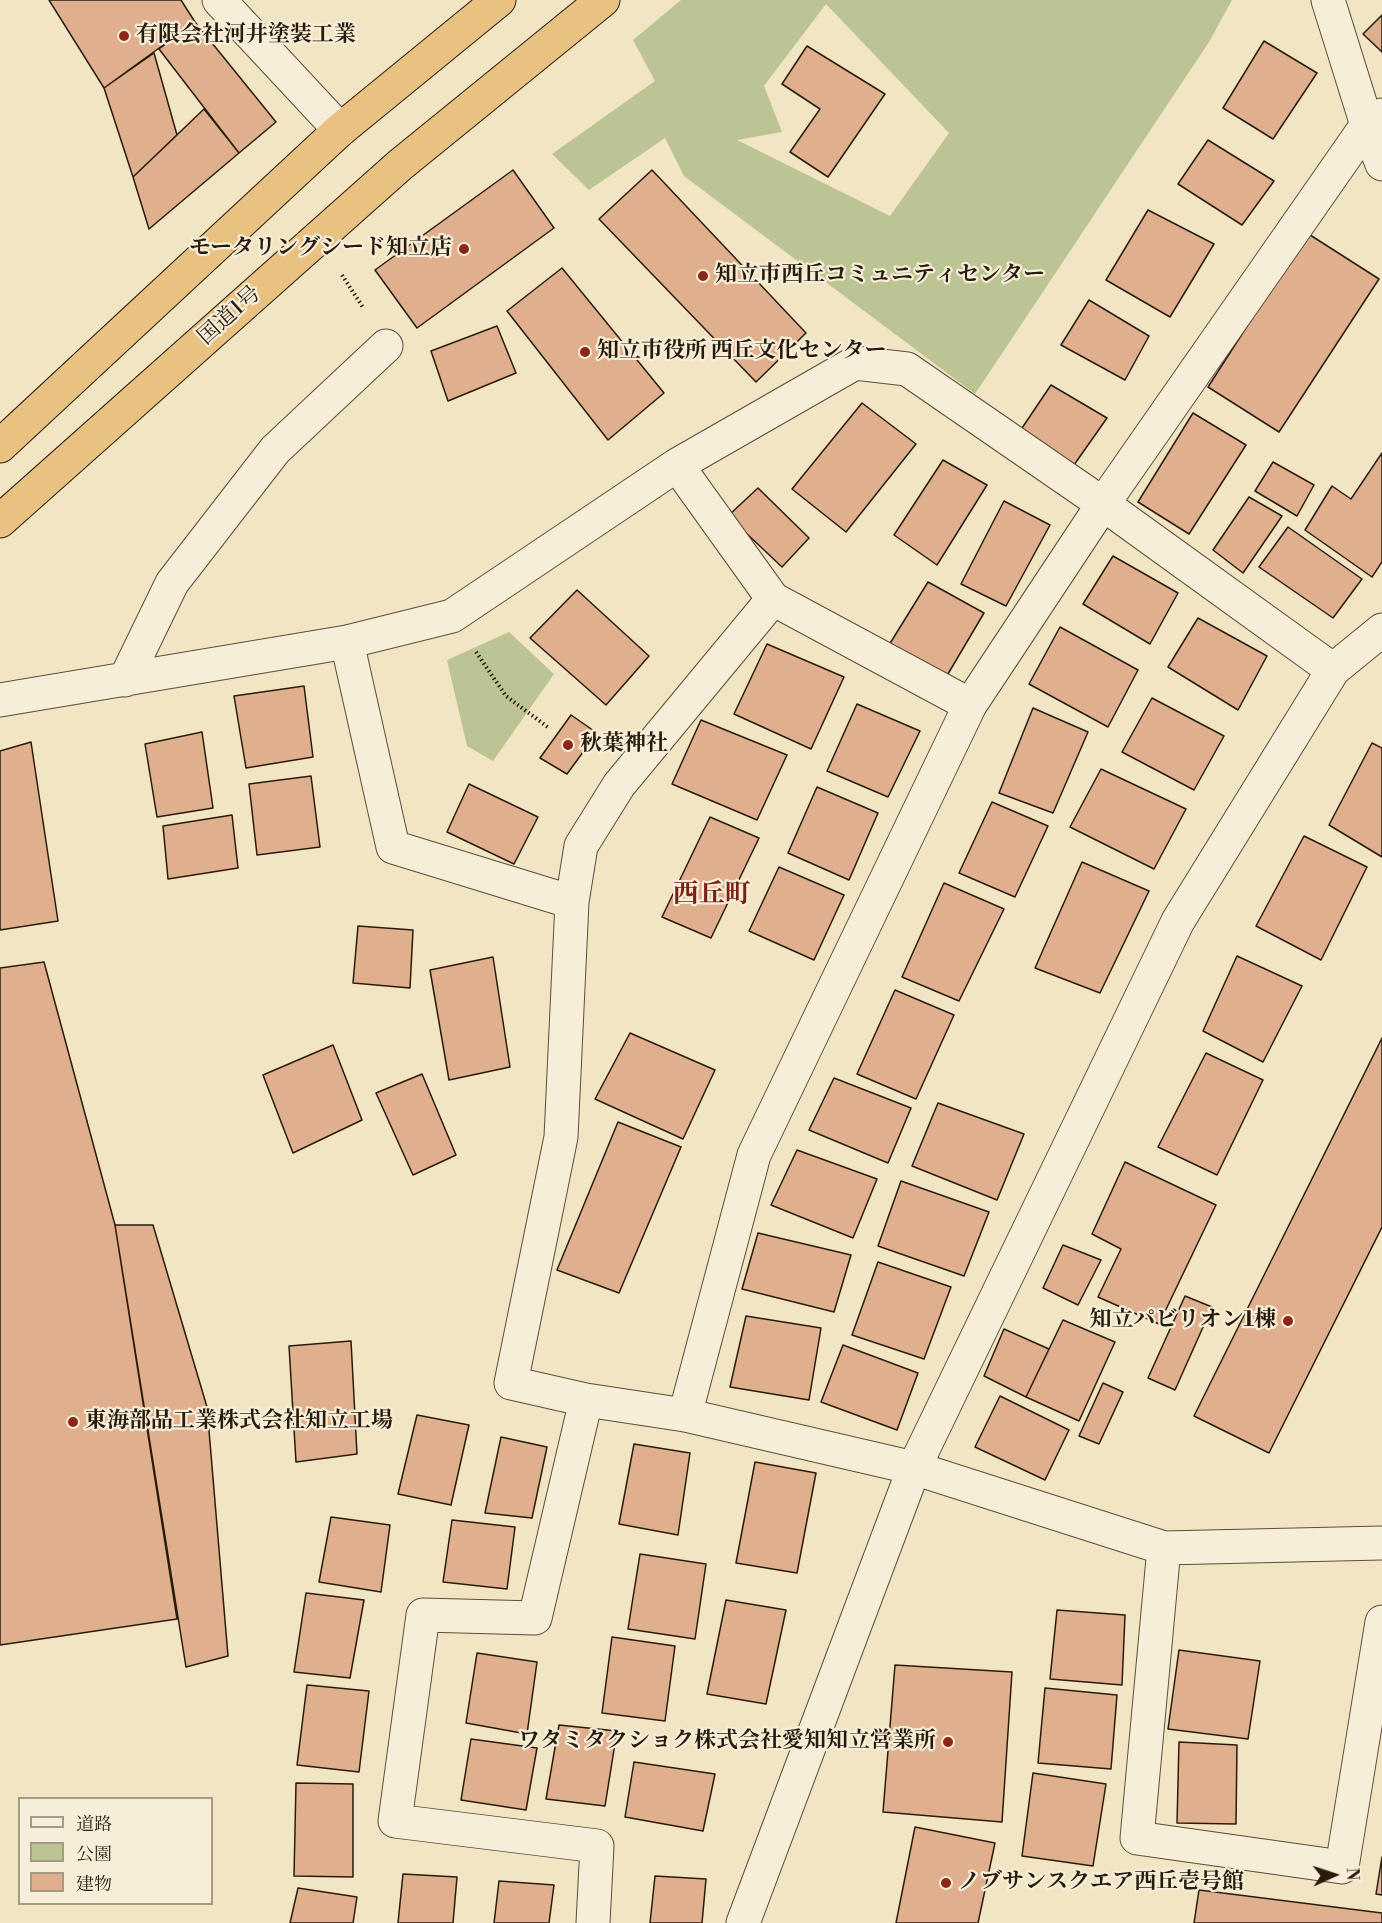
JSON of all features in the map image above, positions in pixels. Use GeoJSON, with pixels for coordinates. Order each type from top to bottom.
{"type":"FeatureCollection","features":[{"type":"Feature","properties":{"kind":"highway"},"geometry":{"type":"LineString","coordinates":[[0,446],[339,130],[499,0]]}},
{"type":"Feature","properties":{"kind":"highway","name":"国道1号"},"geometry":{"type":"LineString","coordinates":[[0,521],[400,165],[603,0]]}},
{"type":"Feature","properties":{"kind":"street"},"geometry":{"type":"LineString","coordinates":[[219,0],[339,130]]}},
{"type":"Feature","properties":{"kind":"street"},"geometry":{"type":"LineString","coordinates":[[1328,0],[1375,120],[1382,164]]}},
{"type":"Feature","properties":{"kind":"street"},"geometry":{"type":"LineString","coordinates":[[686,1415],[754,1155],[970,705],[1103,504],[1375,120]]}},
{"type":"Feature","properties":{"kind":"street"},"geometry":{"type":"LineString","coordinates":[[125,680],[172,583],[275,450],[386,346]]}},
{"type":"Feature","properties":{"kind":"street"},"geometry":{"type":"LineString","coordinates":[[0,700],[347,642],[452,616],[677,465],[855,363],[907,369],[1103,504],[1333,670]]}},
{"type":"Feature","properties":{"kind":"street"},"geometry":{"type":"LineString","coordinates":[[677,465],[773,599],[970,705]]}},
{"type":"Feature","properties":{"kind":"street"},"geometry":{"type":"LineString","coordinates":[[773,599],[619,785],[581,846],[572,902],[561,1137],[512,1383],[586,1400],[686,1415],[914,1468],[1164,1548],[1382,1543]]}},
{"type":"Feature","properties":{"kind":"street"},"geometry":{"type":"LineString","coordinates":[[743,1923],[914,1468],[1178,921],[1333,670],[1382,630]]}},
{"type":"Feature","properties":{"kind":"street"},"geometry":{"type":"LineString","coordinates":[[347,642],[393,847],[572,902]]}},
{"type":"Feature","properties":{"kind":"street"},"geometry":{"type":"LineString","coordinates":[[586,1400],[535,1618],[423,1615],[395,1821],[597,1846],[593,1923]]}},
{"type":"Feature","properties":{"kind":"street"},"geometry":{"type":"LineString","coordinates":[[1164,1548],[1137,1838],[1342,1867],[1382,1622]]}},
{"type":"Feature","properties":{"kind":"path"},"geometry":{"type":"LineString","coordinates":[[319,237],[386,346]]}},
{"type":"Feature","properties":{"kind":"path"},"geometry":{"type":"LineString","coordinates":[[452,616],[506,696],[549,728]]}},
{"type":"Feature","properties":{"kind":"green space"},"geometry":{"type":"Polygon","coordinates":[[[681,0],[1232,0],[1209,42],[975,394],[684,176],[665,138],[589,190],[552,154],[655,81],[633,40],[681,0]],[[826,4],[764,86],[782,132],[737,140],[890,216],[949,133],[826,4]]]}},
{"type":"Feature","properties":{"kind":"green space"},"geometry":{"type":"Polygon","coordinates":[[[509,632],[554,674],[493,761],[467,746],[447,660],[509,632]]]}},
{"type":"Feature","properties":{"kind":"building","name":"有限会社河井塗装工業"},"geometry":{"type":"Polygon","coordinates":[[[49,0],[181,0],[195,22],[104,88],[49,0]]]}},
{"type":"Feature","properties":{"kind":"building"},"geometry":{"type":"Polygon","coordinates":[[[1382,15],[1382,52],[1363,34],[1382,15]]]}},
{"type":"Feature","properties":{"kind":"building"},"geometry":{"type":"Polygon","coordinates":[[[195,22],[276,122],[239,153],[159,49],[195,22]]]}},
{"type":"Feature","properties":{"kind":"building"},"geometry":{"type":"Polygon","coordinates":[[[1264,41],[1317,73],[1273,139],[1223,108],[1264,41]]]}},
{"type":"Feature","properties":{"kind":"building"},"geometry":{"type":"Polygon","coordinates":[[[807,46],[885,94],[828,177],[790,152],[820,109],[782,84],[807,46]]]}},
{"type":"Feature","properties":{"kind":"building"},"geometry":{"type":"Polygon","coordinates":[[[154,53],[177,135],[133,177],[104,88],[154,53]]]}},
{"type":"Feature","properties":{"kind":"building"},"geometry":{"type":"Polygon","coordinates":[[[204,109],[239,153],[149,229],[133,177],[204,109]]]}},
{"type":"Feature","properties":{"kind":"building"},"geometry":{"type":"Polygon","coordinates":[[[1208,140],[1274,181],[1242,225],[1178,184],[1208,140]]]}},
{"type":"Feature","properties":{"kind":"building","name":"モータリングシード知立店"},"geometry":{"type":"Polygon","coordinates":[[[513,170],[554,228],[417,328],[375,270],[513,170]]]}},
{"type":"Feature","properties":{"kind":"building","name":"知立市西丘コミュニティセンター"},"geometry":{"type":"Polygon","coordinates":[[[652,170],[806,333],[756,382],[599,219],[652,170]]]}},
{"type":"Feature","properties":{"kind":"building"},"geometry":{"type":"Polygon","coordinates":[[[1148,210],[1214,244],[1170,317],[1106,280],[1148,210]]]}},
{"type":"Feature","properties":{"kind":"building"},"geometry":{"type":"Polygon","coordinates":[[[1307,233],[1379,279],[1279,432],[1208,387],[1307,233]]]}},
{"type":"Feature","properties":{"kind":"building","name":"知立市役所 西丘文化センター"},"geometry":{"type":"Polygon","coordinates":[[[562,268],[664,393],[608,440],[507,311],[562,268]]]}},
{"type":"Feature","properties":{"kind":"building"},"geometry":{"type":"Polygon","coordinates":[[[1089,300],[1149,336],[1125,380],[1061,345],[1089,300]]]}},
{"type":"Feature","properties":{"kind":"building"},"geometry":{"type":"Polygon","coordinates":[[[497,326],[516,373],[448,401],[431,351],[497,326]]]}},
{"type":"Feature","properties":{"kind":"building"},"geometry":{"type":"Polygon","coordinates":[[[1051,385],[1107,418],[1074,465],[1020,431],[1051,385]]]}},
{"type":"Feature","properties":{"kind":"building"},"geometry":{"type":"Polygon","coordinates":[[[862,403],[916,444],[846,532],[792,489],[862,403]]]}},
{"type":"Feature","properties":{"kind":"building"},"geometry":{"type":"Polygon","coordinates":[[[1193,413],[1246,445],[1189,534],[1138,502],[1193,413]]]}},
{"type":"Feature","properties":{"kind":"building"},"geometry":{"type":"Polygon","coordinates":[[[1382,453],[1382,562],[1372,577],[1305,530],[1332,486],[1351,499],[1382,453]]]}},
{"type":"Feature","properties":{"kind":"building"},"geometry":{"type":"Polygon","coordinates":[[[943,460],[987,485],[937,565],[894,535],[943,460]]]}},
{"type":"Feature","properties":{"kind":"building"},"geometry":{"type":"Polygon","coordinates":[[[1273,462],[1314,485],[1297,516],[1255,491],[1273,462]]]}},
{"type":"Feature","properties":{"kind":"building"},"geometry":{"type":"Polygon","coordinates":[[[758,488],[809,538],[782,567],[728,516],[758,488]]]}},
{"type":"Feature","properties":{"kind":"building"},"geometry":{"type":"Polygon","coordinates":[[[1249,497],[1282,516],[1243,573],[1213,550],[1249,497]]]}},
{"type":"Feature","properties":{"kind":"building"},"geometry":{"type":"Polygon","coordinates":[[[1004,501],[1050,525],[1006,606],[961,584],[1004,501]]]}},
{"type":"Feature","properties":{"kind":"building"},"geometry":{"type":"Polygon","coordinates":[[[1288,527],[1362,579],[1333,618],[1259,567],[1288,527]]]}},
{"type":"Feature","properties":{"kind":"building"},"geometry":{"type":"Polygon","coordinates":[[[1113,556],[1178,593],[1150,644],[1083,604],[1113,556]]]}},
{"type":"Feature","properties":{"kind":"building"},"geometry":{"type":"Polygon","coordinates":[[[928,582],[984,613],[945,679],[889,645],[928,582]]]}},
{"type":"Feature","properties":{"kind":"building"},"geometry":{"type":"Polygon","coordinates":[[[577,590],[649,656],[606,705],[530,638],[577,590]]]}},
{"type":"Feature","properties":{"kind":"building"},"geometry":{"type":"Polygon","coordinates":[[[1198,618],[1267,656],[1238,710],[1168,667],[1198,618]]]}},
{"type":"Feature","properties":{"kind":"building"},"geometry":{"type":"Polygon","coordinates":[[[1060,627],[1138,670],[1108,727],[1029,684],[1060,627]]]}},
{"type":"Feature","properties":{"kind":"building"},"geometry":{"type":"Polygon","coordinates":[[[767,644],[844,677],[811,749],[734,714],[767,644]]]}},
{"type":"Feature","properties":{"kind":"building"},"geometry":{"type":"Polygon","coordinates":[[[304,686],[313,757],[246,768],[234,696],[304,686]]]}},
{"type":"Feature","properties":{"kind":"building"},"geometry":{"type":"Polygon","coordinates":[[[1152,698],[1224,736],[1194,790],[1122,752],[1152,698]]]}},
{"type":"Feature","properties":{"kind":"building"},"geometry":{"type":"Polygon","coordinates":[[[857,704],[920,731],[888,797],[827,771],[857,704]]]}},
{"type":"Feature","properties":{"kind":"building"},"geometry":{"type":"Polygon","coordinates":[[[1033,708],[1088,732],[1053,813],[999,793],[1033,708]]]}},
{"type":"Feature","properties":{"kind":"building","name":"秋葉神社"},"geometry":{"type":"Polygon","coordinates":[[[571,715],[597,733],[567,774],[540,758],[571,715]]]}},
{"type":"Feature","properties":{"kind":"building"},"geometry":{"type":"Polygon","coordinates":[[[701,720],[787,755],[757,820],[672,784],[701,720]]]}},
{"type":"Feature","properties":{"kind":"building"},"geometry":{"type":"Polygon","coordinates":[[[202,732],[213,808],[157,817],[145,744],[202,732]]]}},
{"type":"Feature","properties":{"kind":"building"},"geometry":{"type":"Polygon","coordinates":[[[31,742],[58,921],[0,930],[0,751],[31,742]]]}},
{"type":"Feature","properties":{"kind":"building"},"geometry":{"type":"Polygon","coordinates":[[[1372,743],[1382,748],[1382,857],[1329,825],[1372,743]]]}},
{"type":"Feature","properties":{"kind":"building"},"geometry":{"type":"Polygon","coordinates":[[[1101,769],[1186,809],[1154,869],[1070,827],[1101,769]]]}},
{"type":"Feature","properties":{"kind":"building"},"geometry":{"type":"Polygon","coordinates":[[[311,776],[320,847],[257,855],[249,784],[311,776]]]}},
{"type":"Feature","properties":{"kind":"building"},"geometry":{"type":"Polygon","coordinates":[[[469,784],[538,817],[514,864],[447,832],[469,784]]]}},
{"type":"Feature","properties":{"kind":"building"},"geometry":{"type":"Polygon","coordinates":[[[817,787],[878,813],[849,880],[788,853],[817,787]]]}},
{"type":"Feature","properties":{"kind":"building"},"geometry":{"type":"Polygon","coordinates":[[[992,802],[1048,826],[1015,897],[959,873],[992,802]]]}},
{"type":"Feature","properties":{"kind":"building"},"geometry":{"type":"Polygon","coordinates":[[[232,815],[238,868],[168,879],[163,826],[232,815]]]}},
{"type":"Feature","properties":{"kind":"building"},"geometry":{"type":"Polygon","coordinates":[[[710,817],[759,838],[711,938],[662,917],[710,817]]]}},
{"type":"Feature","properties":{"kind":"building"},"geometry":{"type":"Polygon","coordinates":[[[1304,836],[1367,867],[1321,960],[1256,926],[1304,836]]]}},
{"type":"Feature","properties":{"kind":"building"},"geometry":{"type":"Polygon","coordinates":[[[1082,862],[1149,891],[1100,993],[1035,968],[1082,862]]]}},
{"type":"Feature","properties":{"kind":"building"},"geometry":{"type":"Polygon","coordinates":[[[779,867],[844,895],[814,960],[749,931],[779,867]]]}},
{"type":"Feature","properties":{"kind":"building"},"geometry":{"type":"Polygon","coordinates":[[[944,883],[1004,909],[959,1001],[902,977],[944,883]]]}},
{"type":"Feature","properties":{"kind":"building"},"geometry":{"type":"Polygon","coordinates":[[[358,926],[413,930],[410,988],[353,983],[358,926]]]}},
{"type":"Feature","properties":{"kind":"building"},"geometry":{"type":"Polygon","coordinates":[[[1237,956],[1302,986],[1263,1062],[1203,1031],[1237,956]]]}},
{"type":"Feature","properties":{"kind":"building"},"geometry":{"type":"Polygon","coordinates":[[[493,957],[510,1067],[449,1080],[430,970],[493,957]]]}},
{"type":"Feature","properties":{"kind":"building","name":"東海部品工業株式会社知立工場"},"geometry":{"type":"Polygon","coordinates":[[[44,962],[115,1225],[177,1619],[0,1645],[0,968],[44,962]]]}},
{"type":"Feature","properties":{"kind":"building"},"geometry":{"type":"Polygon","coordinates":[[[895,990],[954,1015],[916,1099],[857,1074],[895,990]]]}},
{"type":"Feature","properties":{"kind":"building"},"geometry":{"type":"Polygon","coordinates":[[[630,1033],[715,1070],[683,1139],[595,1099],[630,1033]]]}},
{"type":"Feature","properties":{"kind":"building","name":"知立パビリオン1棟"},"geometry":{"type":"Polygon","coordinates":[[[1382,1038],[1382,1227],[1269,1453],[1194,1416],[1382,1038]]]}},
{"type":"Feature","properties":{"kind":"building"},"geometry":{"type":"Polygon","coordinates":[[[333,1045],[362,1120],[293,1153],[263,1075],[333,1045]]]}},
{"type":"Feature","properties":{"kind":"building"},"geometry":{"type":"Polygon","coordinates":[[[1206,1053],[1263,1080],[1217,1175],[1158,1147],[1206,1053]]]}},
{"type":"Feature","properties":{"kind":"building"},"geometry":{"type":"Polygon","coordinates":[[[422,1074],[456,1155],[413,1175],[376,1093],[422,1074]]]}},
{"type":"Feature","properties":{"kind":"building"},"geometry":{"type":"Polygon","coordinates":[[[834,1078],[911,1108],[888,1163],[809,1130],[834,1078]]]}},
{"type":"Feature","properties":{"kind":"building"},"geometry":{"type":"Polygon","coordinates":[[[938,1103],[1024,1134],[997,1200],[912,1166],[938,1103]]]}},
{"type":"Feature","properties":{"kind":"building"},"geometry":{"type":"Polygon","coordinates":[[[618,1122],[681,1147],[619,1293],[557,1270],[618,1122]]]}},
{"type":"Feature","properties":{"kind":"building"},"geometry":{"type":"Polygon","coordinates":[[[797,1150],[877,1179],[853,1238],[771,1205],[797,1150]]]}},
{"type":"Feature","properties":{"kind":"building"},"geometry":{"type":"Polygon","coordinates":[[[1125,1162],[1216,1205],[1159,1324],[1098,1297],[1121,1249],[1092,1234],[1125,1162]]]}},
{"type":"Feature","properties":{"kind":"building"},"geometry":{"type":"Polygon","coordinates":[[[901,1181],[989,1212],[964,1276],[878,1246],[901,1181]]]}},
{"type":"Feature","properties":{"kind":"building"},"geometry":{"type":"Polygon","coordinates":[[[115,1225],[153,1225],[207,1407],[228,1656],[186,1667],[115,1225]]]}},
{"type":"Feature","properties":{"kind":"building"},"geometry":{"type":"Polygon","coordinates":[[[758,1233],[851,1255],[834,1312],[742,1289],[758,1233]]]}},
{"type":"Feature","properties":{"kind":"building"},"geometry":{"type":"Polygon","coordinates":[[[1063,1245],[1101,1260],[1078,1305],[1043,1288],[1063,1245]]]}},
{"type":"Feature","properties":{"kind":"building"},"geometry":{"type":"Polygon","coordinates":[[[878,1262],[951,1287],[924,1359],[852,1335],[878,1262]]]}},
{"type":"Feature","properties":{"kind":"building"},"geometry":{"type":"Polygon","coordinates":[[[1185,1296],[1212,1307],[1175,1390],[1148,1378],[1185,1296]]]}},
{"type":"Feature","properties":{"kind":"building"},"geometry":{"type":"Polygon","coordinates":[[[746,1316],[821,1328],[809,1400],[730,1387],[746,1316]]]}},
{"type":"Feature","properties":{"kind":"building"},"geometry":{"type":"Polygon","coordinates":[[[1063,1320],[1115,1342],[1079,1421],[1026,1397],[1063,1320]]]}},
{"type":"Feature","properties":{"kind":"building"},"geometry":{"type":"Polygon","coordinates":[[[1004,1329],[1049,1349],[1026,1397],[984,1376],[1004,1329]]]}},
{"type":"Feature","properties":{"kind":"building"},"geometry":{"type":"Polygon","coordinates":[[[351,1341],[357,1454],[296,1462],[289,1346],[351,1341]]]}},
{"type":"Feature","properties":{"kind":"building"},"geometry":{"type":"Polygon","coordinates":[[[843,1345],[918,1373],[897,1430],[821,1402],[843,1345]]]}},
{"type":"Feature","properties":{"kind":"building"},"geometry":{"type":"Polygon","coordinates":[[[1103,1383],[1123,1392],[1099,1444],[1079,1436],[1103,1383]]]}},
{"type":"Feature","properties":{"kind":"building"},"geometry":{"type":"Polygon","coordinates":[[[1000,1396],[1069,1430],[1045,1480],[975,1447],[1000,1396]]]}},
{"type":"Feature","properties":{"kind":"building"},"geometry":{"type":"Polygon","coordinates":[[[417,1415],[469,1425],[451,1505],[398,1494],[417,1415]]]}},
{"type":"Feature","properties":{"kind":"building"},"geometry":{"type":"Polygon","coordinates":[[[501,1437],[547,1447],[532,1518],[485,1513],[501,1437]]]}},
{"type":"Feature","properties":{"kind":"building"},"geometry":{"type":"Polygon","coordinates":[[[634,1444],[690,1453],[678,1535],[619,1524],[634,1444]]]}},
{"type":"Feature","properties":{"kind":"building"},"geometry":{"type":"Polygon","coordinates":[[[755,1462],[816,1473],[797,1573],[736,1563],[755,1462]]]}},
{"type":"Feature","properties":{"kind":"building"},"geometry":{"type":"Polygon","coordinates":[[[331,1517],[390,1525],[381,1592],[319,1582],[331,1517]]]}},
{"type":"Feature","properties":{"kind":"building"},"geometry":{"type":"Polygon","coordinates":[[[452,1520],[515,1527],[507,1589],[443,1582],[452,1520]]]}},
{"type":"Feature","properties":{"kind":"building"},"geometry":{"type":"Polygon","coordinates":[[[640,1554],[706,1564],[695,1639],[628,1629],[640,1554]]]}},
{"type":"Feature","properties":{"kind":"building"},"geometry":{"type":"Polygon","coordinates":[[[306,1593],[364,1600],[350,1678],[294,1672],[306,1593]]]}},
{"type":"Feature","properties":{"kind":"building"},"geometry":{"type":"Polygon","coordinates":[[[726,1600],[786,1610],[766,1704],[707,1694],[726,1600]]]}},
{"type":"Feature","properties":{"kind":"building"},"geometry":{"type":"Polygon","coordinates":[[[1057,1610],[1125,1615],[1122,1685],[1050,1679],[1057,1610]]]}},
{"type":"Feature","properties":{"kind":"building"},"geometry":{"type":"Polygon","coordinates":[[[612,1637],[675,1646],[665,1721],[602,1713],[612,1637]]]}},
{"type":"Feature","properties":{"kind":"building"},"geometry":{"type":"Polygon","coordinates":[[[1179,1650],[1260,1661],[1248,1739],[1168,1729],[1179,1650]]]}},
{"type":"Feature","properties":{"kind":"building"},"geometry":{"type":"Polygon","coordinates":[[[477,1653],[537,1662],[527,1734],[466,1723],[477,1653]]]}},
{"type":"Feature","properties":{"kind":"building","name":"ワタミタクショク株式会社愛知知立営業所"},"geometry":{"type":"Polygon","coordinates":[[[895,1665],[1012,1672],[1002,1822],[883,1812],[895,1665]]]}},
{"type":"Feature","properties":{"kind":"building"},"geometry":{"type":"Polygon","coordinates":[[[307,1685],[369,1691],[359,1772],[297,1765],[307,1685]]]}},
{"type":"Feature","properties":{"kind":"building"},"geometry":{"type":"Polygon","coordinates":[[[1045,1688],[1117,1695],[1111,1769],[1038,1763],[1045,1688]]]}},
{"type":"Feature","properties":{"kind":"building"},"geometry":{"type":"Polygon","coordinates":[[[559,1725],[617,1731],[605,1806],[546,1799],[559,1725]]]}},
{"type":"Feature","properties":{"kind":"building"},"geometry":{"type":"Polygon","coordinates":[[[471,1739],[537,1748],[526,1810],[461,1800],[471,1739]]]}},
{"type":"Feature","properties":{"kind":"building"},"geometry":{"type":"Polygon","coordinates":[[[1179,1742],[1237,1745],[1236,1824],[1177,1823],[1179,1742]]]}},
{"type":"Feature","properties":{"kind":"building"},"geometry":{"type":"Polygon","coordinates":[[[634,1762],[715,1774],[703,1831],[625,1817],[634,1762]]]}},
{"type":"Feature","properties":{"kind":"building"},"geometry":{"type":"Polygon","coordinates":[[[1033,1773],[1106,1784],[1093,1866],[1022,1856],[1033,1773]]]}},
{"type":"Feature","properties":{"kind":"building"},"geometry":{"type":"Polygon","coordinates":[[[296,1783],[353,1784],[353,1877],[294,1876],[296,1783]]]}},
{"type":"Feature","properties":{"kind":"building","name":"ノブサンスクエア西丘壱号館"},"geometry":{"type":"Polygon","coordinates":[[[915,1827],[995,1843],[978,1923],[896,1923],[915,1827]]]}},
{"type":"Feature","properties":{"kind":"building"},"geometry":{"type":"Polygon","coordinates":[[[1382,1857],[1382,1895],[1376,1894],[1382,1857]]]}},
{"type":"Feature","properties":{"kind":"building"},"geometry":{"type":"Polygon","coordinates":[[[403,1874],[457,1877],[453,1923],[398,1923],[403,1874]]]}},
{"type":"Feature","properties":{"kind":"building"},"geometry":{"type":"Polygon","coordinates":[[[655,1876],[706,1879],[702,1923],[650,1923],[655,1876]]]}},
{"type":"Feature","properties":{"kind":"building"},"geometry":{"type":"Polygon","coordinates":[[[499,1881],[554,1885],[549,1923],[494,1923],[499,1881]]]}},
{"type":"Feature","properties":{"kind":"building"},"geometry":{"type":"Polygon","coordinates":[[[298,1888],[357,1897],[353,1923],[290,1923],[298,1888]]]}},
{"type":"Feature","properties":{"kind":"building"},"geometry":{"type":"Polygon","coordinates":[[[1199,1890],[1382,1913],[1382,1923],[1194,1923],[1199,1890]]]}},
{"type":"Feature","properties":{"kind":"place","name":"有限会社河井塗装工業"},"geometry":{"type":"Point","coordinates":[124,36]}},
{"type":"Feature","properties":{"kind":"place","name":"モータリングシード知立店"},"geometry":{"type":"Point","coordinates":[464,249]}},
{"type":"Feature","properties":{"kind":"place","name":"知立市西丘コミュニティセンター"},"geometry":{"type":"Point","coordinates":[703,276]}},
{"type":"Feature","properties":{"kind":"place","name":"知立市役所 西丘文化センター"},"geometry":{"type":"Point","coordinates":[585,352]}},
{"type":"Feature","properties":{"kind":"place","name":"秋葉神社"},"geometry":{"type":"Point","coordinates":[568,745]}},
{"type":"Feature","properties":{"kind":"place","name":"知立パビリオン1棟"},"geometry":{"type":"Point","coordinates":[1288,1321]}},
{"type":"Feature","properties":{"kind":"place","name":"東海部品工業株式会社知立工場"},"geometry":{"type":"Point","coordinates":[73,1422]}},
{"type":"Feature","properties":{"kind":"place","name":"ワタミタクショク株式会社愛知知立営業所"},"geometry":{"type":"Point","coordinates":[948,1742]}},
{"type":"Feature","properties":{"kind":"place","name":"ノブサンスクエア西丘壱号館"},"geometry":{"type":"Point","coordinates":[946,1883]}},
{"type":"Feature","properties":{"kind":"district","name":"西丘町"},"geometry":{"type":"Point","coordinates":[712,896]}}]}
